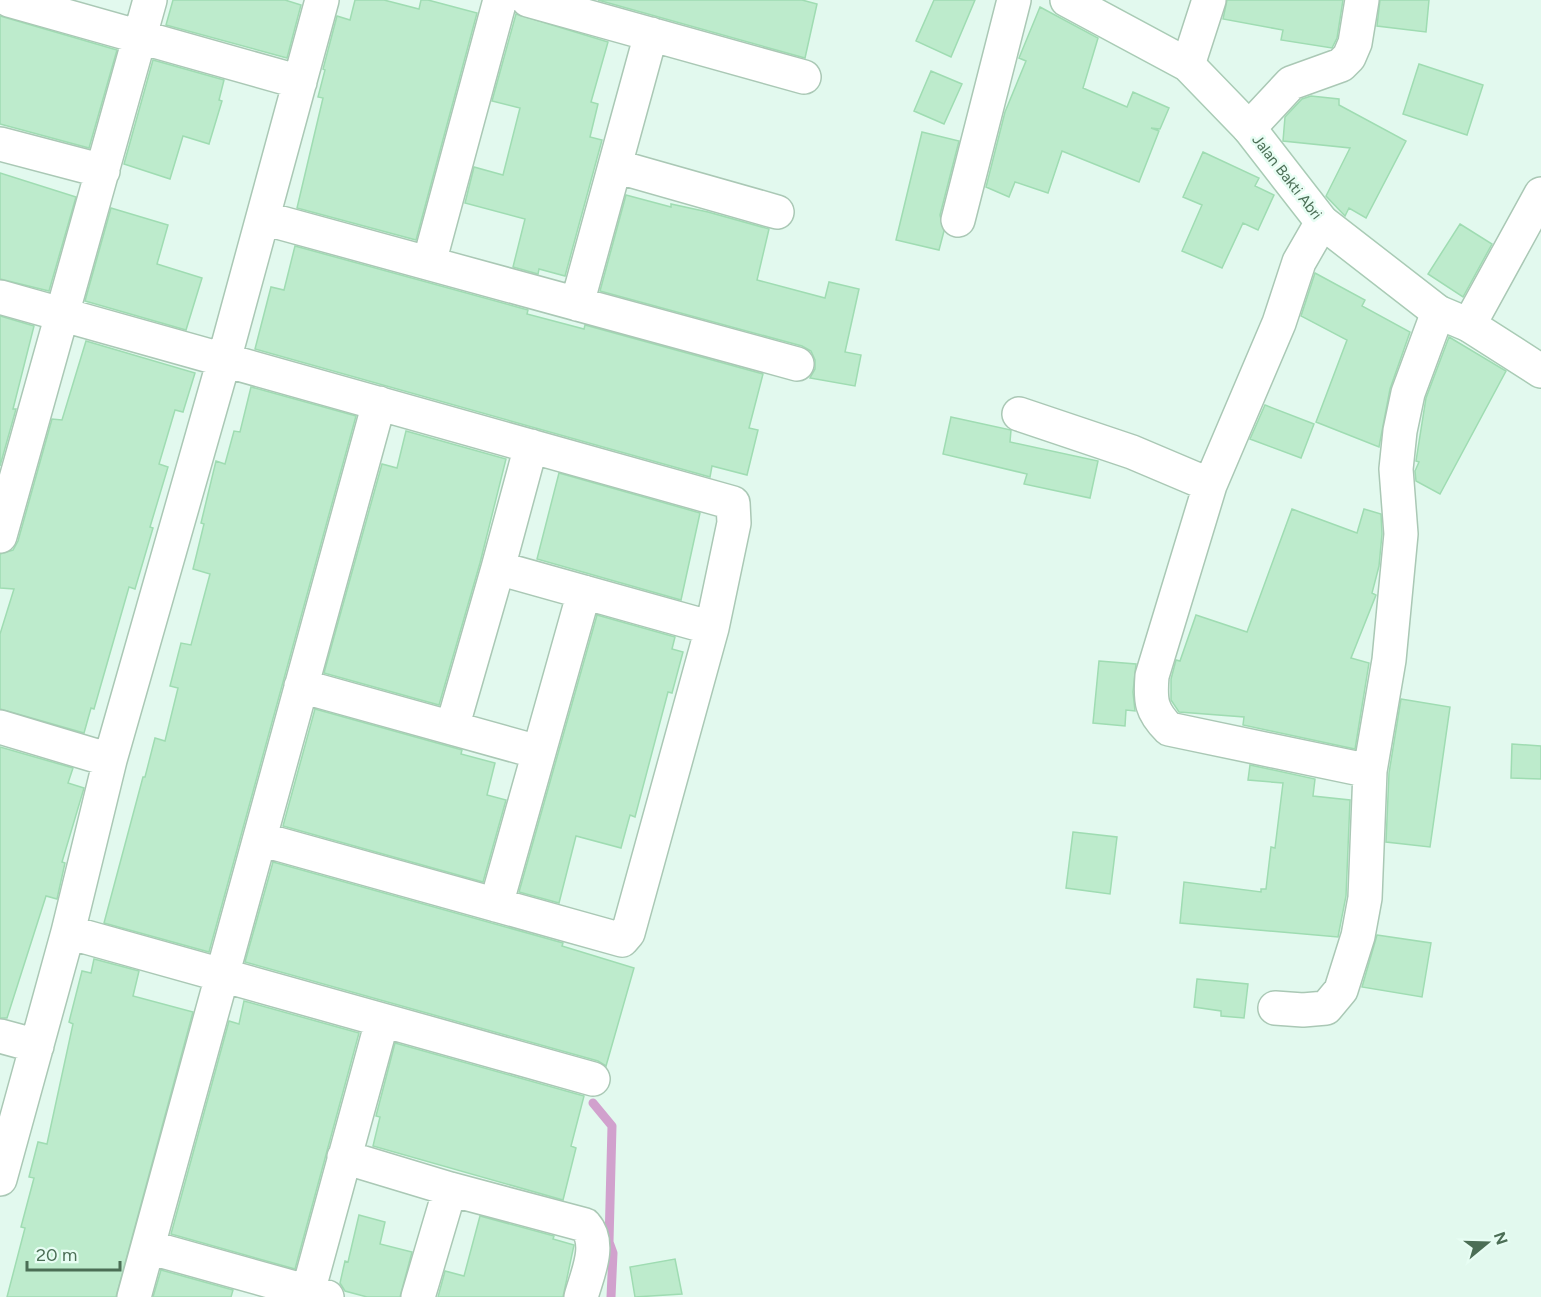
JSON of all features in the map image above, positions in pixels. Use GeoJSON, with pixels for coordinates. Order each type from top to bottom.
{"type":"FeatureCollection","features":[{"type":"Feature","properties":{"kind":"street"},"geometry":{"type":"LineString","coordinates":[[9,0],[300,82]]}},
{"type":"Feature","properties":{"kind":"street"},"geometry":{"type":"LineString","coordinates":[[0,536],[150,0]]}},
{"type":"Feature","properties":{"kind":"street"},"geometry":{"type":"LineString","coordinates":[[0,1179],[68,932],[110,760],[224,360],[322,0]]}},
{"type":"Feature","properties":{"kind":"street"},"geometry":{"type":"LineString","coordinates":[[429,263],[500,0]]}},
{"type":"Feature","properties":{"kind":"street"},"geometry":{"type":"LineString","coordinates":[[528,0],[804,77]]}},
{"type":"Feature","properties":{"kind":"street"},"geometry":{"type":"LineString","coordinates":[[958,220],[1014,0]]}},
{"type":"Feature","properties":{"kind":"street","name":"Jalan Bakti Abri"},"geometry":{"type":"LineString","coordinates":[[1067,0],[1188,65],[1249,128],[1322,222],[1438,312],[1469,325],[1541,371]]}},
{"type":"Feature","properties":{"kind":"street"},"geometry":{"type":"LineString","coordinates":[[1188,65],[1209,0]]}},
{"type":"Feature","properties":{"kind":"street"},"geometry":{"type":"LineString","coordinates":[[1249,128],[1292,84],[1341,65],[1349,57],[1355,43],[1362,0]]}},
{"type":"Feature","properties":{"kind":"street"},"geometry":{"type":"LineString","coordinates":[[577,304],[651,34]]}},
{"type":"Feature","properties":{"kind":"street"},"geometry":{"type":"LineString","coordinates":[[0,144],[102,171]]}},
{"type":"Feature","properties":{"kind":"street"},"geometry":{"type":"LineString","coordinates":[[615,166],[777,212]]}},
{"type":"Feature","properties":{"kind":"street"},"geometry":{"type":"LineString","coordinates":[[1469,325],[1541,194]]}},
{"type":"Feature","properties":{"kind":"street"},"geometry":{"type":"LineString","coordinates":[[263,218],[797,364]]}},
{"type":"Feature","properties":{"kind":"street"},"geometry":{"type":"LineString","coordinates":[[1322,222],[1299,262],[1279,323],[1210,485],[1152,676],[1150,696],[1156,716],[1169,729],[1370,771]]}},
{"type":"Feature","properties":{"kind":"street"},"geometry":{"type":"LineString","coordinates":[[0,297],[733,503],[734,523],[712,628],[628,933],[622,940],[260,838]]}},
{"type":"Feature","properties":{"kind":"street"},"geometry":{"type":"LineString","coordinates":[[1275,1008],[1302,1010],[1326,1008],[1341,990],[1358,936],[1365,898],[1370,771],[1389,660],[1401,534],[1396,469],[1400,431],[1408,393],[1438,312]]}},
{"type":"Feature","properties":{"kind":"street"},"geometry":{"type":"LineString","coordinates":[[134,1297],[379,403]]}},
{"type":"Feature","properties":{"kind":"street"},"geometry":{"type":"LineString","coordinates":[[1019,414],[1131,452],[1210,485]]}},
{"type":"Feature","properties":{"kind":"street"},"geometry":{"type":"LineString","coordinates":[[452,728],[531,446]]}},
{"type":"Feature","properties":{"kind":"street"},"geometry":{"type":"LineString","coordinates":[[498,568],[712,628]]}},
{"type":"Feature","properties":{"kind":"street"},"geometry":{"type":"LineString","coordinates":[[496,905],[584,592]]}},
{"type":"Feature","properties":{"kind":"street"},"geometry":{"type":"LineString","coordinates":[[301,686],[538,752]]}},
{"type":"Feature","properties":{"kind":"street"},"geometry":{"type":"LineString","coordinates":[[0,728],[110,760]]}},
{"type":"Feature","properties":{"kind":"street"},"geometry":{"type":"LineString","coordinates":[[68,932],[593,1079]]}},
{"type":"Feature","properties":{"kind":"street"},"geometry":{"type":"LineString","coordinates":[[148,1247],[317,1294],[344,1157],[382,1021]]}},
{"type":"Feature","properties":{"kind":"street"},"geometry":{"type":"LineString","coordinates":[[0,1036],[37,1046]]}},
{"type":"Feature","properties":{"kind":"street"},"geometry":{"type":"LineString","coordinates":[[344,1157],[450,1189],[585,1225],[592,1233],[594,1243],[581,1297]]}},
{"type":"Feature","properties":{"kind":"street"},"geometry":{"type":"LineString","coordinates":[[418,1297],[450,1189]]}},
{"type":"Feature","properties":{"kind":"building"},"geometry":{"type":"Polygon","coordinates":[[[173,0],[285,0],[301,5],[287,58],[166,25],[173,0]]]}},
{"type":"Feature","properties":{"kind":"building"},"geometry":{"type":"Polygon","coordinates":[[[355,0],[384,0],[419,9],[421,0],[428,0],[477,13],[416,240],[297,208],[323,98],[318,97],[337,16],[350,20],[355,0]]]}},
{"type":"Feature","properties":{"kind":"building"},"geometry":{"type":"Polygon","coordinates":[[[598,0],[802,0],[817,4],[805,58],[598,0]]]}},
{"type":"Feature","properties":{"kind":"building"},"geometry":{"type":"Polygon","coordinates":[[[934,0],[975,0],[951,57],[916,41],[934,0]]]}},
{"type":"Feature","properties":{"kind":"building"},"geometry":{"type":"Polygon","coordinates":[[[1227,0],[1343,0],[1337,38],[1332,48],[1281,40],[1283,30],[1223,19],[1227,0]]]}},
{"type":"Feature","properties":{"kind":"building"},"geometry":{"type":"Polygon","coordinates":[[[1380,0],[1429,0],[1426,32],[1377,26],[1380,0]]]}},
{"type":"Feature","properties":{"kind":"building"},"geometry":{"type":"Polygon","coordinates":[[[1040,7],[1098,38],[1083,88],[1127,107],[1133,92],[1169,108],[1160,129],[1151,128],[1159,131],[1139,182],[1062,151],[1048,193],[1015,182],[1009,197],[986,187],[1005,112],[1026,61],[1019,58],[1040,7]]]}},
{"type":"Feature","properties":{"kind":"building"},"geometry":{"type":"Polygon","coordinates":[[[516,14],[608,42],[591,102],[598,104],[590,137],[602,140],[565,276],[539,269],[538,274],[513,267],[525,219],[465,203],[474,167],[503,175],[520,108],[492,101],[516,14]]]}},
{"type":"Feature","properties":{"kind":"building"},"geometry":{"type":"Polygon","coordinates":[[[0,16],[117,50],[89,148],[0,124],[0,16]]]}},
{"type":"Feature","properties":{"kind":"building"},"geometry":{"type":"Polygon","coordinates":[[[153,60],[224,80],[219,100],[222,101],[209,144],[183,136],[170,179],[124,164],[153,60]]]}},
{"type":"Feature","properties":{"kind":"building"},"geometry":{"type":"Polygon","coordinates":[[[1419,64],[1483,85],[1467,135],[1403,114],[1419,64]]]}},
{"type":"Feature","properties":{"kind":"building"},"geometry":{"type":"Polygon","coordinates":[[[931,71],[962,84],[944,124],[914,111],[931,71]]]}},
{"type":"Feature","properties":{"kind":"building"},"geometry":{"type":"Polygon","coordinates":[[[1311,96],[1339,99],[1339,105],[1406,141],[1366,218],[1349,208],[1345,216],[1326,196],[1350,148],[1283,141],[1285,117],[1302,99],[1311,96]]]}},
{"type":"Feature","properties":{"kind":"building"},"geometry":{"type":"Polygon","coordinates":[[[922,132],[959,141],[940,215],[944,231],[939,250],[896,240],[922,132]]]}},
{"type":"Feature","properties":{"kind":"building"},"geometry":{"type":"Polygon","coordinates":[[[1203,152],[1259,178],[1255,186],[1274,195],[1258,230],[1243,223],[1222,268],[1182,251],[1202,205],[1183,197],[1203,152]]]}},
{"type":"Feature","properties":{"kind":"building"},"geometry":{"type":"Polygon","coordinates":[[[0,173],[76,197],[49,291],[0,279],[0,173]]]}},
{"type":"Feature","properties":{"kind":"building"},"geometry":{"type":"Polygon","coordinates":[[[626,195],[671,207],[671,204],[708,212],[769,229],[757,280],[825,298],[829,282],[859,289],[845,352],[861,355],[855,386],[810,378],[815,369],[815,360],[811,351],[802,346],[600,291],[626,195]]]}},
{"type":"Feature","properties":{"kind":"building"},"geometry":{"type":"Polygon","coordinates":[[[111,208],[168,225],[157,264],[202,278],[186,330],[85,301],[111,208]]]}},
{"type":"Feature","properties":{"kind":"building"},"geometry":{"type":"Polygon","coordinates":[[[1460,224],[1492,244],[1463,297],[1428,274],[1460,224]]]}},
{"type":"Feature","properties":{"kind":"building"},"geometry":{"type":"Polygon","coordinates":[[[295,246],[528,310],[527,314],[584,329],[585,325],[763,374],[749,428],[758,430],[747,475],[712,466],[710,477],[255,349],[271,287],[284,290],[295,246]]]}},
{"type":"Feature","properties":{"kind":"building"},"geometry":{"type":"Polygon","coordinates":[[[1315,273],[1365,300],[1362,306],[1410,332],[1390,389],[1379,447],[1316,422],[1347,340],[1301,316],[1315,273]]]}},
{"type":"Feature","properties":{"kind":"building"},"geometry":{"type":"Polygon","coordinates":[[[0,316],[34,326],[13,409],[16,409],[0,466],[0,316]]]}},
{"type":"Feature","properties":{"kind":"building"},"geometry":{"type":"Polygon","coordinates":[[[1449,337],[1506,371],[1440,494],[1416,481],[1415,471],[1419,462],[1416,461],[1426,398],[1449,337]]]}},
{"type":"Feature","properties":{"kind":"building"},"geometry":{"type":"Polygon","coordinates":[[[86,341],[195,373],[183,412],[175,410],[159,464],[168,467],[150,527],[153,528],[135,589],[129,587],[94,709],[91,708],[84,733],[0,709],[0,634],[14,589],[0,588],[0,554],[13,550],[18,541],[52,419],[62,420],[86,341]]]}},
{"type":"Feature","properties":{"kind":"building"},"geometry":{"type":"Polygon","coordinates":[[[251,387],[356,416],[209,952],[104,923],[155,738],[165,741],[178,688],[170,686],[181,643],[191,645],[210,574],[193,569],[216,461],[225,464],[234,431],[240,432],[251,387]]]}},
{"type":"Feature","properties":{"kind":"building"},"geometry":{"type":"Polygon","coordinates":[[[1265,405],[1314,424],[1301,458],[1250,439],[1265,405]]]}},
{"type":"Feature","properties":{"kind":"building"},"geometry":{"type":"Polygon","coordinates":[[[951,417],[1011,430],[1010,442],[1098,461],[1090,498],[1024,484],[1027,474],[943,454],[951,417]]]}},
{"type":"Feature","properties":{"kind":"building"},"geometry":{"type":"Polygon","coordinates":[[[406,431],[506,459],[480,563],[439,705],[324,673],[382,464],[397,468],[406,431]]]}},
{"type":"Feature","properties":{"kind":"building"},"geometry":{"type":"Polygon","coordinates":[[[559,473],[700,513],[681,600],[537,559],[559,473]]]}},
{"type":"Feature","properties":{"kind":"building"},"geometry":{"type":"Polygon","coordinates":[[[1292,509],[1357,533],[1364,509],[1381,514],[1379,566],[1372,593],[1376,595],[1351,658],[1369,663],[1355,749],[1243,725],[1244,717],[1179,712],[1171,700],[1171,679],[1176,660],[1180,661],[1196,615],[1247,632],[1292,509]]]}},
{"type":"Feature","properties":{"kind":"building"},"geometry":{"type":"Polygon","coordinates":[[[597,615],[675,637],[672,649],[683,652],[672,693],[668,692],[635,817],[630,815],[621,848],[576,836],[559,903],[519,892],[597,615]]]}},
{"type":"Feature","properties":{"kind":"building"},"geometry":{"type":"Polygon","coordinates":[[[1099,661],[1136,664],[1133,692],[1135,711],[1126,710],[1125,726],[1093,723],[1099,661]]]}},
{"type":"Feature","properties":{"kind":"building"},"geometry":{"type":"Polygon","coordinates":[[[1401,699],[1450,707],[1430,847],[1386,842],[1389,773],[1401,699]]]}},
{"type":"Feature","properties":{"kind":"building"},"geometry":{"type":"Polygon","coordinates":[[[315,709],[462,750],[461,754],[495,763],[487,795],[506,800],[483,882],[283,826],[315,709]]]}},
{"type":"Feature","properties":{"kind":"building"},"geometry":{"type":"Polygon","coordinates":[[[1512,744],[1541,746],[1541,779],[1511,778],[1512,744]]]}},
{"type":"Feature","properties":{"kind":"building"},"geometry":{"type":"Polygon","coordinates":[[[0,747],[73,768],[68,783],[84,788],[62,862],[65,863],[57,899],[46,896],[7,1018],[0,1018],[0,747]]]}},
{"type":"Feature","properties":{"kind":"building"},"geometry":{"type":"Polygon","coordinates":[[[1250,765],[1315,779],[1313,796],[1350,800],[1346,896],[1338,937],[1180,923],[1184,882],[1261,892],[1261,889],[1266,889],[1271,847],[1275,848],[1283,783],[1248,780],[1250,765]]]}},
{"type":"Feature","properties":{"kind":"building"},"geometry":{"type":"Polygon","coordinates":[[[1073,832],[1117,837],[1110,894],[1066,888],[1073,832]]]}},
{"type":"Feature","properties":{"kind":"building"},"geometry":{"type":"Polygon","coordinates":[[[273,862],[563,943],[562,946],[634,968],[606,1066],[598,1061],[245,962],[273,862]]]}},
{"type":"Feature","properties":{"kind":"building"},"geometry":{"type":"Polygon","coordinates":[[[1377,935],[1431,943],[1422,997],[1362,987],[1377,935]]]}},
{"type":"Feature","properties":{"kind":"building"},"geometry":{"type":"Polygon","coordinates":[[[94,959],[139,971],[133,996],[193,1012],[116,1297],[7,1297],[25,1228],[21,1227],[34,1178],[29,1177],[38,1142],[47,1144],[73,1024],[69,1022],[82,971],[91,973],[94,959]]]}},
{"type":"Feature","properties":{"kind":"building"},"geometry":{"type":"Polygon","coordinates":[[[1197,979],[1248,984],[1244,1018],[1221,1016],[1221,1011],[1194,1007],[1197,979]]]}},
{"type":"Feature","properties":{"kind":"building"},"geometry":{"type":"Polygon","coordinates":[[[244,1001],[359,1033],[295,1269],[171,1234],[229,1021],[239,1024],[244,1001]]]}},
{"type":"Feature","properties":{"kind":"building"},"geometry":{"type":"Polygon","coordinates":[[[395,1043],[584,1096],[571,1146],[576,1148],[563,1200],[373,1146],[380,1117],[376,1116],[395,1043]]]}},
{"type":"Feature","properties":{"kind":"building"},"geometry":{"type":"Polygon","coordinates":[[[359,1215],[385,1222],[380,1244],[412,1252],[400,1297],[367,1297],[345,1291],[340,1283],[345,1261],[348,1262],[359,1215]]]}},
{"type":"Feature","properties":{"kind":"building"},"geometry":{"type":"Polygon","coordinates":[[[480,1216],[554,1236],[553,1239],[574,1245],[563,1297],[438,1297],[445,1271],[464,1276],[480,1216]]]}},
{"type":"Feature","properties":{"kind":"building"},"geometry":{"type":"Polygon","coordinates":[[[675,1259],[682,1294],[635,1297],[630,1267],[675,1259]]]}},
{"type":"Feature","properties":{"kind":"building"},"geometry":{"type":"Polygon","coordinates":[[[161,1270],[233,1290],[231,1297],[153,1297],[161,1270]]]}},
{"type":"Feature","properties":{"kind":"waterway"},"geometry":{"type":"LineString","coordinates":[[593,1103],[612,1126],[609,1242],[613,1253],[611,1297]]}}]}
